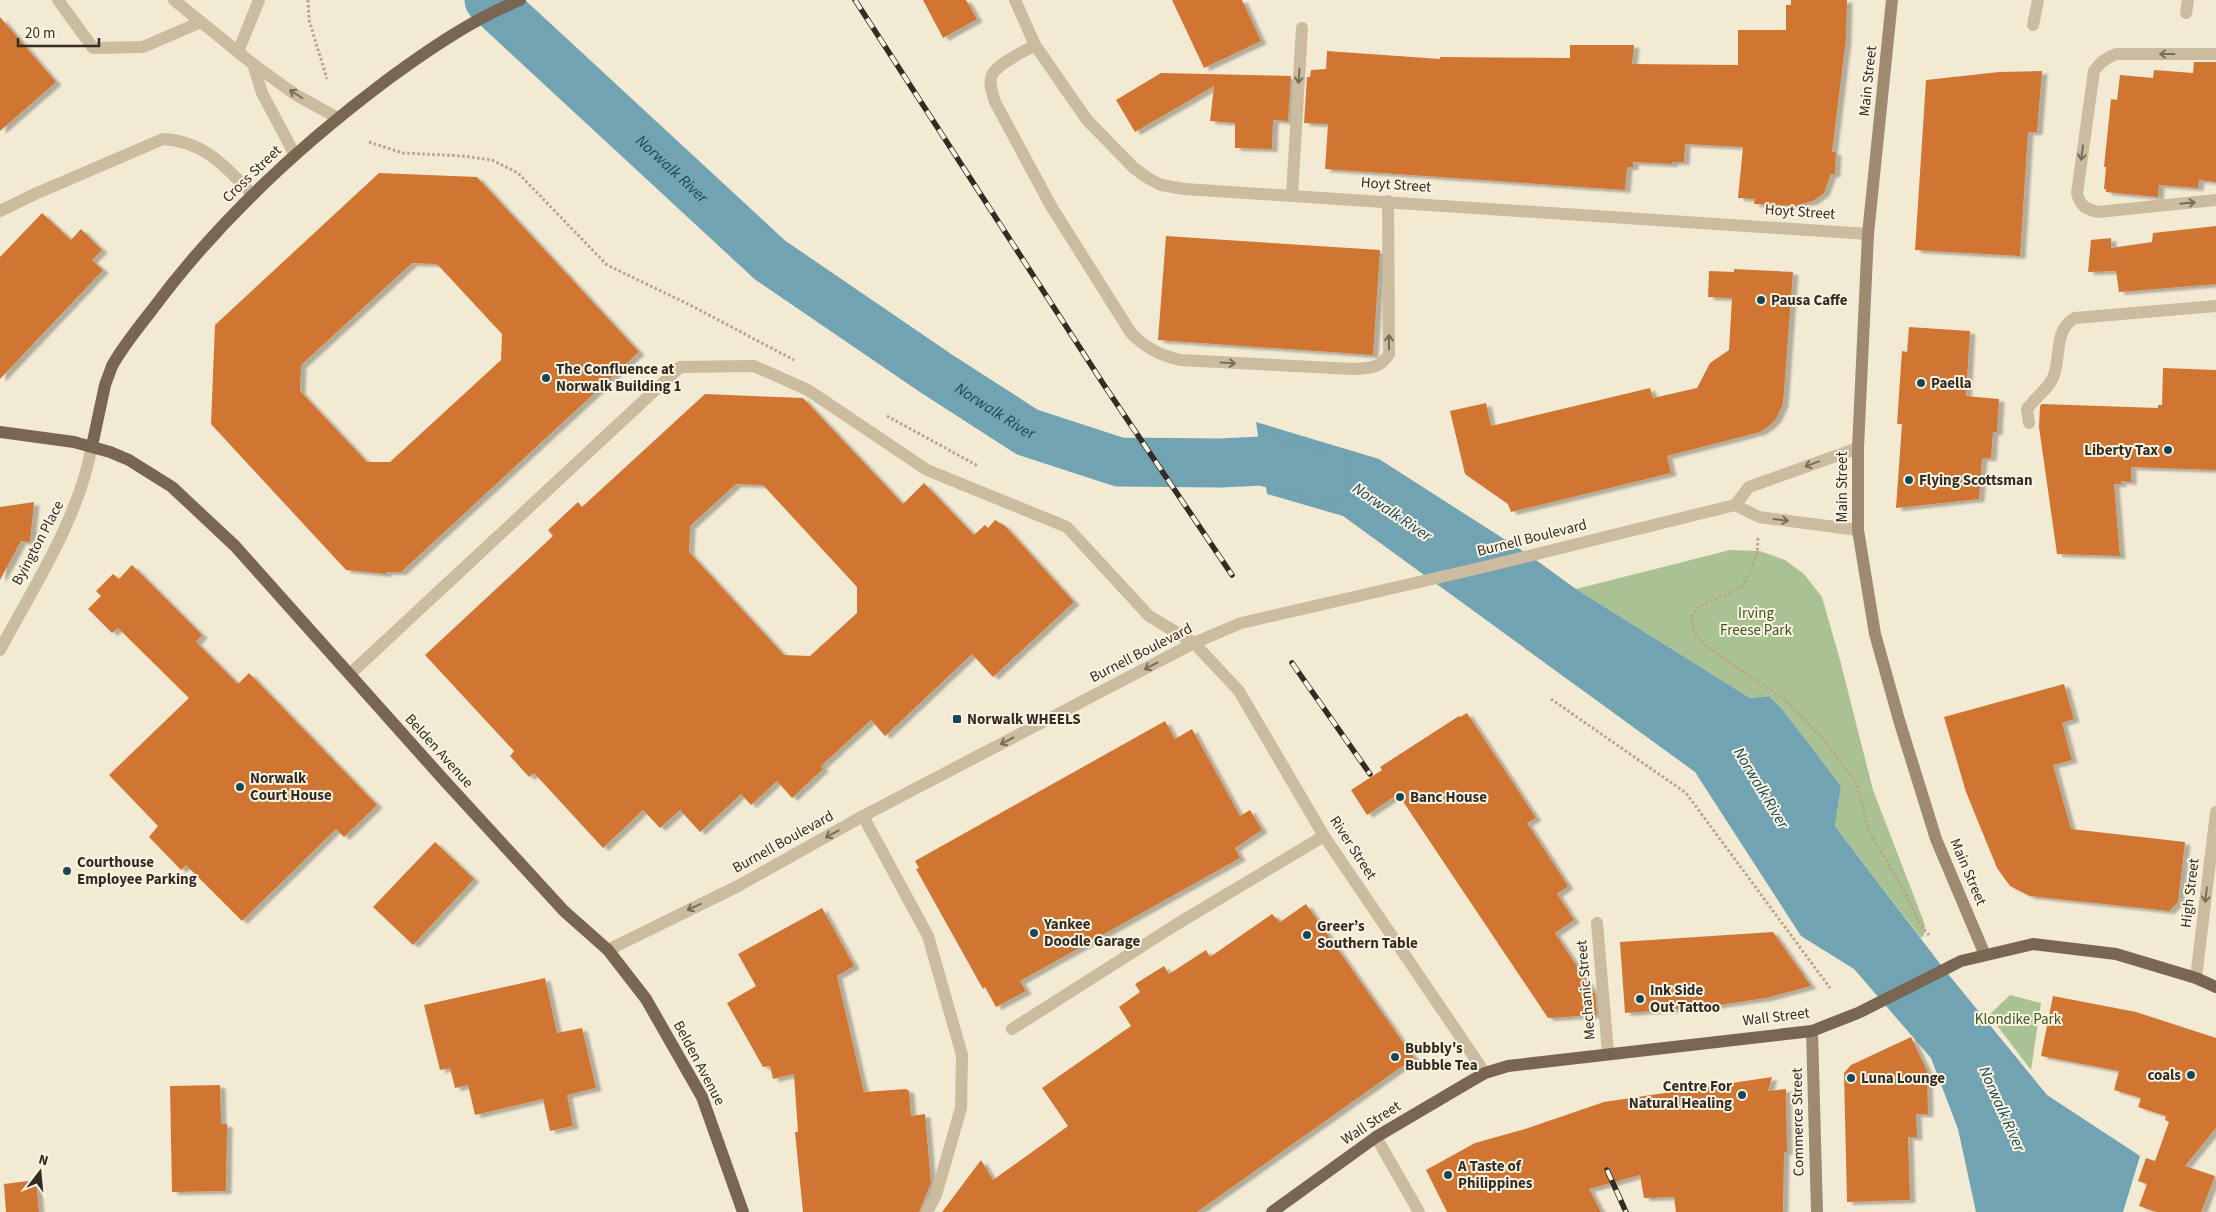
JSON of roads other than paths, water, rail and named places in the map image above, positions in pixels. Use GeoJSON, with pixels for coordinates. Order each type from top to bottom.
{"type":"FeatureCollection","features":[{"type":"Feature","properties":{"kind":"main road","name":"Cross Street"},"geometry":{"type":"LineString","coordinates":[[92,446],[105,385],[118,356],[196,253],[295,155],[338,118],[406,67],[478,21],[520,0]]}},
{"type":"Feature","properties":{"kind":"main road","name":"Main Street"},"geometry":{"type":"LineString","coordinates":[[1892,0],[1868,234],[1858,448],[1858,530],[1875,634],[1899,720],[1936,840],[1985,955]]}},
{"type":"Feature","properties":{"kind":"main road","name":"Belden Avenue"},"geometry":{"type":"LineString","coordinates":[[0,432],[92,446],[116,454],[147,470],[194,505],[235,546],[351,674],[416,751],[564,910],[608,950],[646,999],[702,1097],[743,1212]]}},
{"type":"Feature","properties":{"kind":"main road","name":"Wall Street"},"geometry":{"type":"LineString","coordinates":[[1272,1212],[1376,1137],[1485,1073],[1508,1066],[1812,1031],[1858,1013],[1961,961],[2033,944],[2116,954],[2196,978],[2216,987]]}},
{"type":"Feature","properties":{"kind":"main road","name":"Commerce Street"},"geometry":{"type":"LineString","coordinates":[[1812,1031],[1817,1212]]}},
{"type":"Feature","properties":{"kind":"street"},"geometry":{"type":"LineString","coordinates":[[58,0],[93,48],[142,47],[202,22]]}},
{"type":"Feature","properties":{"kind":"street"},"geometry":{"type":"LineString","coordinates":[[174,0],[252,64],[296,95],[338,118]]}},
{"type":"Feature","properties":{"kind":"street"},"geometry":{"type":"LineString","coordinates":[[238,52],[259,0]]}},
{"type":"Feature","properties":{"kind":"street","name":"Hoyt Street"},"geometry":{"type":"LineString","coordinates":[[1015,0],[1035,44],[1086,120],[1134,168],[1161,185],[1185,189],[1868,234]]}},
{"type":"Feature","properties":{"kind":"street"},"geometry":{"type":"LineString","coordinates":[[2033,25],[2038,0]]}},
{"type":"Feature","properties":{"kind":"street"},"geometry":{"type":"LineString","coordinates":[[1292,195],[1302,28]]}},
{"type":"Feature","properties":{"kind":"street"},"geometry":{"type":"LineString","coordinates":[[1035,44],[1000,66],[992,75],[991,87],[995,102],[1051,206],[1131,333],[1144,346],[1162,356],[1180,360],[1354,369],[1374,368],[1384,363],[1389,354],[1388,201]]}},
{"type":"Feature","properties":{"kind":"street"},"geometry":{"type":"LineString","coordinates":[[2216,54],[2116,54],[2106,58],[2098,65],[2094,71],[2077,193],[2079,202],[2086,209],[2098,212],[2216,200]]}},
{"type":"Feature","properties":{"kind":"street"},"geometry":{"type":"LineString","coordinates":[[252,64],[262,93],[295,155]]}},
{"type":"Feature","properties":{"kind":"street"},"geometry":{"type":"LineString","coordinates":[[0,211],[163,139],[179,140],[216,157],[253,195]]}},
{"type":"Feature","properties":{"kind":"street"},"geometry":{"type":"LineString","coordinates":[[2029,423],[2027,409],[2035,397],[2052,382],[2055,375],[2061,333],[2067,323],[2075,318],[2216,306]]}},
{"type":"Feature","properties":{"kind":"street","name":"River Street"},"geometry":{"type":"LineString","coordinates":[[351,674],[680,367],[754,366],[808,390],[928,470],[1067,527],[1149,616],[1194,643],[1239,691],[1324,836],[1485,1073]]}},
{"type":"Feature","properties":{"kind":"street","name":"Byington Place"},"geometry":{"type":"LineString","coordinates":[[0,650],[73,512],[84,484],[92,446]]}},
{"type":"Feature","properties":{"kind":"street"},"geometry":{"type":"LineString","coordinates":[[1858,448],[1749,487],[1735,505],[1759,517],[1858,530]]}},
{"type":"Feature","properties":{"kind":"street","name":"Burnell Boulevard"},"geometry":{"type":"LineString","coordinates":[[608,950],[738,886],[863,816],[1194,643],[1241,622],[1484,567],[1735,505]]}},
{"type":"Feature","properties":{"kind":"street","name":"High Street"},"geometry":{"type":"LineString","coordinates":[[2196,978],[2216,812]]}},
{"type":"Feature","properties":{"kind":"street"},"geometry":{"type":"LineString","coordinates":[[863,816],[928,936],[962,1055],[961,1108],[936,1195],[927,1212]]}},
{"type":"Feature","properties":{"kind":"street"},"geometry":{"type":"LineString","coordinates":[[1012,1029],[1177,924],[1324,836]]}},
{"type":"Feature","properties":{"kind":"street","name":"Mechanic Street"},"geometry":{"type":"LineString","coordinates":[[1597,923],[1608,1053]]}},
{"type":"Feature","properties":{"kind":"street"},"geometry":{"type":"LineString","coordinates":[[1376,1137],[1419,1212]]}},
{"type":"Feature","properties":{"kind":"water"},"geometry":{"type":"Polygon","coordinates":[[[1256,422],[1379,459],[1529,555],[1576,589],[1750,698],[1769,696],[1782,709],[1841,786],[1835,826],[1944,969],[2047,1095],[2140,1156],[2123,1212],[1976,1212],[1958,1129],[1931,1058],[1854,969],[1801,936],[1695,772],[1343,516],[1267,494],[1256,422]]]}},
{"type":"Feature","properties":{"kind":"waterway","name":"Norwalk River"},"geometry":{"type":"LineString","coordinates":[[489,0],[770,260],[937,374],[1027,432],[1119,462],[1220,463],[1262,461],[1327,477]]}},
{"type":"Feature","properties":{"kind":"railway"},"geometry":{"type":"LineString","coordinates":[[855,0],[1104,385],[1232,575]]}},
{"type":"Feature","properties":{"kind":"railway"},"geometry":{"type":"LineString","coordinates":[[1292,663],[1370,774]]}},
{"type":"Feature","properties":{"kind":"railway"},"geometry":{"type":"LineString","coordinates":[[1607,1170],[1626,1212]]}},
{"type":"Feature","properties":{"kind":"place","name":"Pausa Caffe"},"geometry":{"type":"Point","coordinates":[1761,300]}},
{"type":"Feature","properties":{"kind":"place","name":"The Confluence at Norwalk Building 1"},"geometry":{"type":"Point","coordinates":[546,378]}},
{"type":"Feature","properties":{"kind":"place","name":"Paella"},"geometry":{"type":"Point","coordinates":[1921,383]}},
{"type":"Feature","properties":{"kind":"place","name":"Liberty Tax"},"geometry":{"type":"Point","coordinates":[2168,450]}},
{"type":"Feature","properties":{"kind":"place","name":"Flying Scottsman"},"geometry":{"type":"Point","coordinates":[1909,480]}},
{"type":"Feature","properties":{"kind":"place","name":"Norwalk WHEELS"},"geometry":{"type":"Point","coordinates":[957,719]}},
{"type":"Feature","properties":{"kind":"place","name":"Norwalk Court House"},"geometry":{"type":"Point","coordinates":[240,787]}},
{"type":"Feature","properties":{"kind":"place","name":"Banc House"},"geometry":{"type":"Point","coordinates":[1400,797]}},
{"type":"Feature","properties":{"kind":"place","name":"Courthouse Employee Parking"},"geometry":{"type":"Point","coordinates":[67,871]}},
{"type":"Feature","properties":{"kind":"place","name":"Yankee Doodle Garage"},"geometry":{"type":"Point","coordinates":[1034,933]}},
{"type":"Feature","properties":{"kind":"place","name":"Greer’s Southern Table"},"geometry":{"type":"Point","coordinates":[1307,935]}},
{"type":"Feature","properties":{"kind":"place","name":"Ink Side Out Tattoo"},"geometry":{"type":"Point","coordinates":[1640,999]}},
{"type":"Feature","properties":{"kind":"place","name":"Bubbly's Bubble Tea"},"geometry":{"type":"Point","coordinates":[1395,1057]}},
{"type":"Feature","properties":{"kind":"place","name":"coals"},"geometry":{"type":"Point","coordinates":[2191,1075]}},
{"type":"Feature","properties":{"kind":"place","name":"Luna Lounge"},"geometry":{"type":"Point","coordinates":[1851,1078]}},
{"type":"Feature","properties":{"kind":"place","name":"Centre For Natural Healing"},"geometry":{"type":"Point","coordinates":[1742,1095]}},
{"type":"Feature","properties":{"kind":"place","name":"A Taste of Philippines"},"geometry":{"type":"Point","coordinates":[1448,1175]}},
{"type":"Feature","properties":{"kind":"park label","name":"Irving Freese Park"},"geometry":{"type":"Point","coordinates":[1756,622]}},
{"type":"Feature","properties":{"kind":"park label","name":"Klondike Park"},"geometry":{"type":"Point","coordinates":[2018,1019]}}]}
